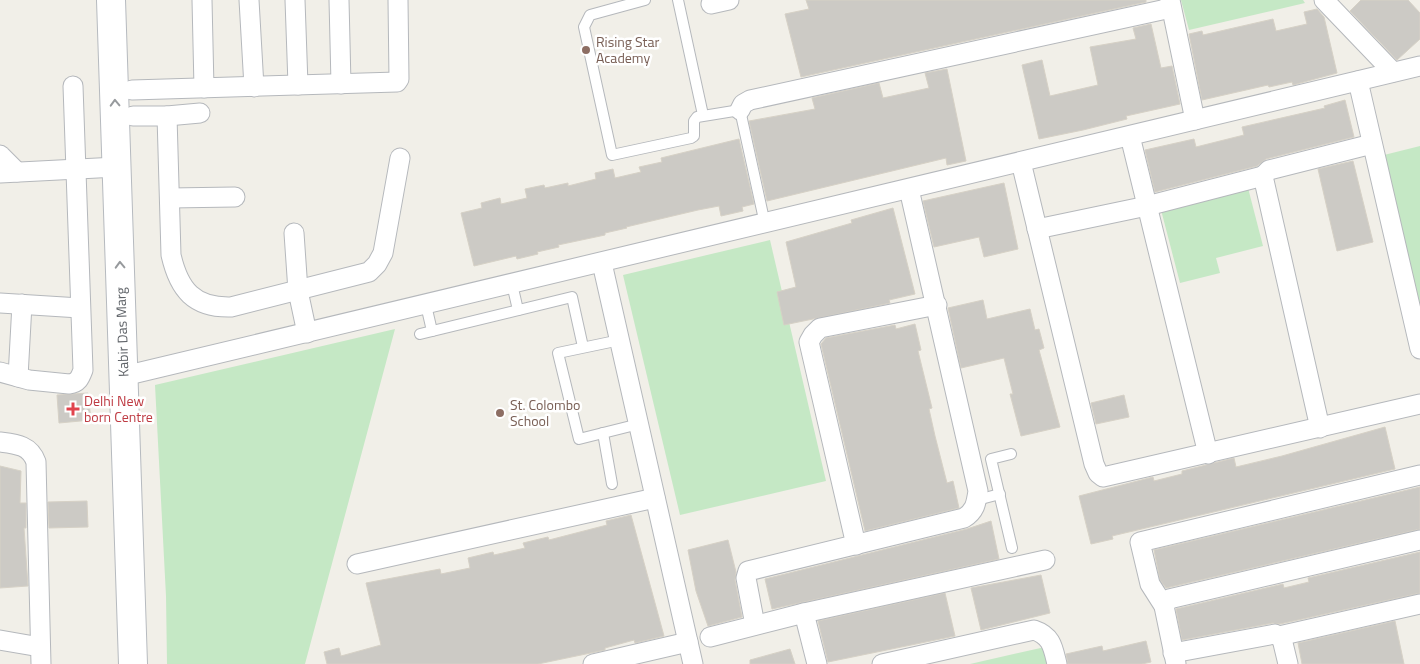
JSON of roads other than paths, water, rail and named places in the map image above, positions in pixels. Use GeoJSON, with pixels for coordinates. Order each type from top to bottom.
{"type":"FeatureCollection","features":[{"type":"Feature","properties":{"kind":"street","name":"Kabir Das Marg"},"geometry":{"type":"LineString","coordinates":[[111,0],[117,167],[150,664]]}},
{"type":"Feature","properties":{"kind":"street","name":"Kabir Das Marg"},"geometry":{"type":"LineString","coordinates":[[129,0],[132,103],[133,664]]}},
{"type":"Feature","properties":{"kind":"street"},"geometry":{"type":"LineString","coordinates":[[202,0],[204,88]]}},
{"type":"Feature","properties":{"kind":"street"},"geometry":{"type":"LineString","coordinates":[[249,0],[254,87]]}},
{"type":"Feature","properties":{"kind":"street"},"geometry":{"type":"LineString","coordinates":[[295,0],[298,85]]}},
{"type":"Feature","properties":{"kind":"street"},"geometry":{"type":"LineString","coordinates":[[340,0],[342,84]]}},
{"type":"Feature","properties":{"kind":"street"},"geometry":{"type":"LineString","coordinates":[[132,103],[204,88],[398,81],[398,0]]}},
{"type":"Feature","properties":{"kind":"street"},"geometry":{"type":"LineString","coordinates":[[1324,0],[1393,72]]}},
{"type":"Feature","properties":{"kind":"street"},"geometry":{"type":"LineString","coordinates":[[740,110],[743,104],[750,100],[1171,4],[1195,120]]}},
{"type":"Feature","properties":{"kind":"street"},"geometry":{"type":"LineString","coordinates":[[132,374],[1420,66]]}},
{"type":"Feature","properties":{"kind":"street"},"geometry":{"type":"LineString","coordinates":[[1358,81],[1420,349]]}},
{"type":"Feature","properties":{"kind":"street"},"geometry":{"type":"LineString","coordinates":[[0,372],[18,377],[69,384],[75,383],[80,378],[83,370],[73,86]]}},
{"type":"Feature","properties":{"kind":"street"},"geometry":{"type":"LineString","coordinates":[[132,103],[167,116],[200,112]]}},
{"type":"Feature","properties":{"kind":"street"},"geometry":{"type":"LineString","coordinates":[[167,116],[171,255],[175,272],[183,287],[199,303],[214,308],[231,307],[369,272],[377,264],[383,253],[400,158]]}},
{"type":"Feature","properties":{"kind":"street"},"geometry":{"type":"LineString","coordinates":[[1130,136],[1208,454]]}},
{"type":"Feature","properties":{"kind":"street"},"geometry":{"type":"LineString","coordinates":[[1037,228],[1147,206],[1263,176],[1269,170],[1372,144]]}},
{"type":"Feature","properties":{"kind":"street"},"geometry":{"type":"LineString","coordinates":[[0,155],[9,172],[117,167]]}},
{"type":"Feature","properties":{"kind":"street"},"geometry":{"type":"LineString","coordinates":[[1021,162],[1094,464],[1098,473],[1103,477],[1110,477],[1420,404]]}},
{"type":"Feature","properties":{"kind":"street"},"geometry":{"type":"LineString","coordinates":[[1263,176],[1320,428]]}},
{"type":"Feature","properties":{"kind":"street"},"geometry":{"type":"LineString","coordinates":[[755,625],[746,578],[748,571],[964,518],[972,513],[977,500],[978,491],[909,189]]}},
{"type":"Feature","properties":{"kind":"street"},"geometry":{"type":"LineString","coordinates":[[170,198],[235,197]]}},
{"type":"Feature","properties":{"kind":"street"},"geometry":{"type":"LineString","coordinates":[[294,233],[298,291],[307,333]]}},
{"type":"Feature","properties":{"kind":"street"},"geometry":{"type":"LineString","coordinates":[[602,263],[655,498],[699,639],[693,664]]}},
{"type":"Feature","properties":{"kind":"street"},"geometry":{"type":"LineString","coordinates":[[0,303],[80,308]]}},
{"type":"Feature","properties":{"kind":"street"},"geometry":{"type":"LineString","coordinates":[[18,377],[22,304]]}},
{"type":"Feature","properties":{"kind":"street"},"geometry":{"type":"LineString","coordinates":[[856,545],[809,342],[820,328],[937,305]]}},
{"type":"Feature","properties":{"kind":"street"},"geometry":{"type":"LineString","coordinates":[[0,442],[27,448],[33,453],[36,462],[41,655],[0,640]]}},
{"type":"Feature","properties":{"kind":"street"},"geometry":{"type":"LineString","coordinates":[[1420,475],[1140,542],[1150,584],[1164,606],[1174,659],[1271,634],[1279,636],[1420,604]]}},
{"type":"Feature","properties":{"kind":"street"},"geometry":{"type":"LineString","coordinates":[[357,564],[655,498]]}},
{"type":"Feature","properties":{"kind":"street"},"geometry":{"type":"LineString","coordinates":[[1164,606],[1169,599],[1420,540]]}},
{"type":"Feature","properties":{"kind":"street"},"geometry":{"type":"LineString","coordinates":[[593,664],[804,613],[1045,560]]}},
{"type":"Feature","properties":{"kind":"street"},"geometry":{"type":"LineString","coordinates":[[804,613],[817,664]]}},
{"type":"Feature","properties":{"kind":"street"},"geometry":{"type":"LineString","coordinates":[[882,664],[924,659],[1034,630],[1043,633],[1051,640],[1057,664]]}},
{"type":"Feature","properties":{"kind":"street"},"geometry":{"type":"LineString","coordinates":[[1279,636],[1288,664]]}},
{"type":"Feature","properties":{"kind":"lane"},"geometry":{"type":"LineString","coordinates":[[645,0],[590,15],[584,27],[612,155],[691,138],[694,136],[694,122],[697,117],[740,110],[765,224]]}},
{"type":"Feature","properties":{"kind":"lane"},"geometry":{"type":"LineString","coordinates":[[678,0],[703,115]]}},
{"type":"Feature","properties":{"kind":"lane"},"geometry":{"type":"LineString","coordinates":[[512,284],[518,310]]}},
{"type":"Feature","properties":{"kind":"lane"},"geometry":{"type":"LineString","coordinates":[[420,334],[572,297],[583,347]]}},
{"type":"Feature","properties":{"kind":"lane"},"geometry":{"type":"LineString","coordinates":[[426,305],[432,331]]}},
{"type":"Feature","properties":{"kind":"lane"},"geometry":{"type":"LineString","coordinates":[[620,340],[558,353],[579,439],[639,424]]}},
{"type":"Feature","properties":{"kind":"lane"},"geometry":{"type":"LineString","coordinates":[[603,433],[612,484]]}},
{"type":"Feature","properties":{"kind":"lane"},"geometry":{"type":"LineString","coordinates":[[1011,454],[991,459],[1012,548]]}},
{"type":"Feature","properties":{"kind":"lane"},"geometry":{"type":"LineString","coordinates":[[977,500],[1000,494]]}},
{"type":"Feature","properties":{"kind":"place","name":"Rising Star Academy"},"geometry":{"type":"Point","coordinates":[586,50]}},
{"type":"Feature","properties":{"kind":"place","name":"Delhi New born Centre"},"geometry":{"type":"Point","coordinates":[73,409]}},
{"type":"Feature","properties":{"kind":"place","name":"St. Colombo School"},"geometry":{"type":"Point","coordinates":[500,413]}}]}
